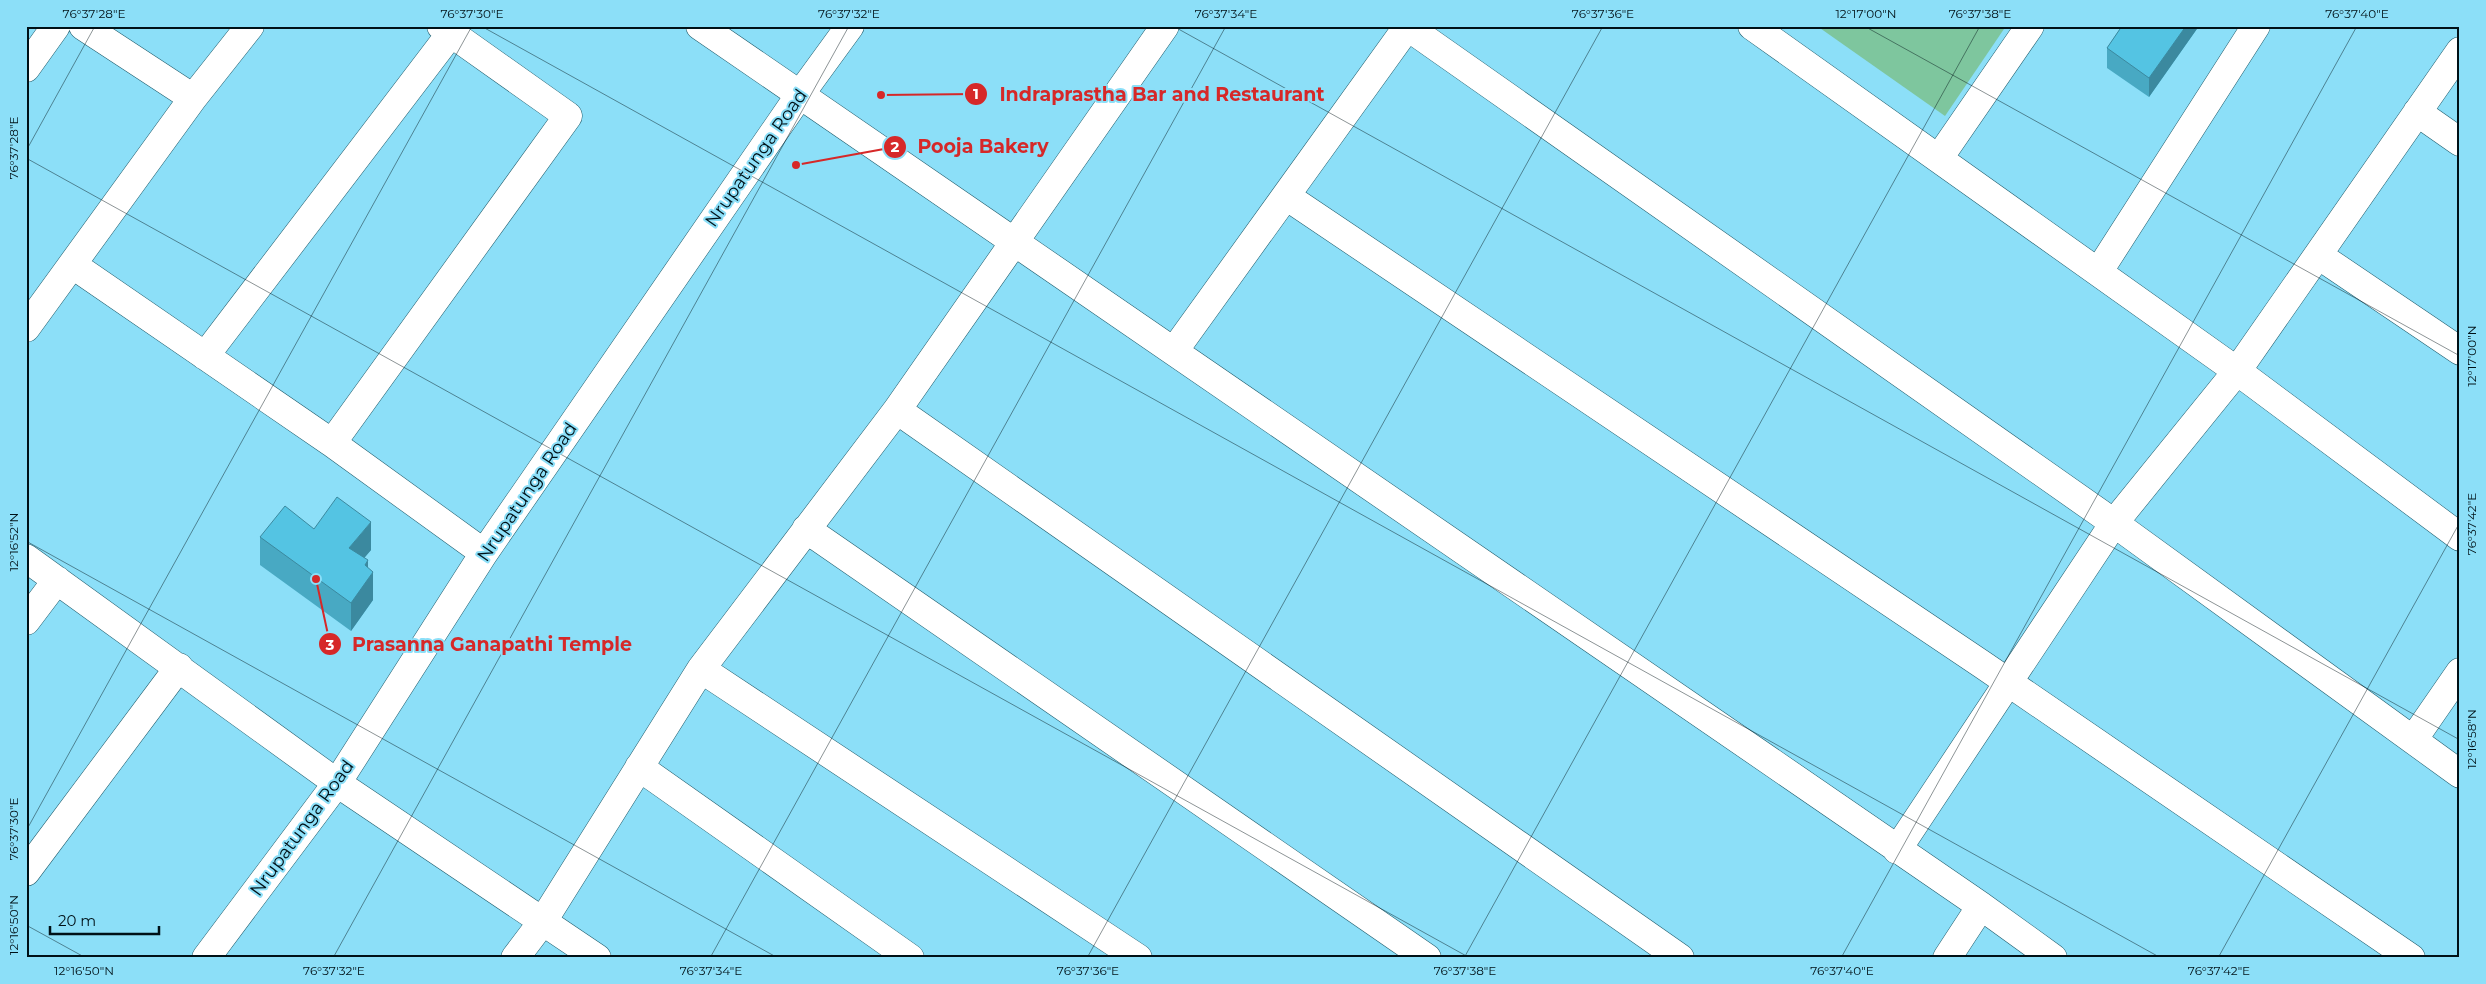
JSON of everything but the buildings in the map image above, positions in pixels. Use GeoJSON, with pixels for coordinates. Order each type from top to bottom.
{"type":"FeatureCollection","features":[{"type":"Feature","properties":{"kind":"street"},"geometry":{"type":"LineString","coordinates":[[26,68],[56,26]]}},
{"type":"Feature","properties":{"kind":"street"},"geometry":{"type":"LineString","coordinates":[[83,26],[193,98]]}},
{"type":"Feature","properties":{"kind":"street"},"geometry":{"type":"LineString","coordinates":[[26,328],[73,266],[193,98],[250,26]]}},
{"type":"Feature","properties":{"kind":"street"},"geometry":{"type":"LineString","coordinates":[[700,26],[799,96],[1015,242],[1981,906],[2053,958]]}},
{"type":"Feature","properties":{"kind":"street","name":"Nrupatunga Road"},"geometry":{"type":"LineString","coordinates":[[206,958],[337,783],[484,553],[799,96],[850,26]]}},
{"type":"Feature","properties":{"kind":"street"},"geometry":{"type":"LineString","coordinates":[[515,958],[542,920],[700,669],[897,410],[1165,26]]}},
{"type":"Feature","properties":{"kind":"street"},"geometry":{"type":"LineString","coordinates":[[1174,351],[1408,26],[2114,523],[2460,774]]}},
{"type":"Feature","properties":{"kind":"street"},"geometry":{"type":"LineString","coordinates":[[1752,26],[2237,371],[2460,537]]}},
{"type":"Feature","properties":{"kind":"street"},"geometry":{"type":"LineString","coordinates":[[1939,158],[2030,26]]}},
{"type":"Feature","properties":{"kind":"street"},"geometry":{"type":"LineString","coordinates":[[2098,271],[2256,26]]}},
{"type":"Feature","properties":{"kind":"street"},"geometry":{"type":"LineString","coordinates":[[205,356],[446,30],[568,116],[332,443]]}},
{"type":"Feature","properties":{"kind":"street"},"geometry":{"type":"LineString","coordinates":[[1897,850],[2114,523],[2237,371],[2460,51]]}},
{"type":"Feature","properties":{"kind":"street"},"geometry":{"type":"LineString","coordinates":[[2417,112],[2460,142]]}},
{"type":"Feature","properties":{"kind":"street"},"geometry":{"type":"LineString","coordinates":[[1286,196],[2009,682],[2411,958]]}},
{"type":"Feature","properties":{"kind":"street"},"geometry":{"type":"LineString","coordinates":[[2318,255],[2460,351]]}},
{"type":"Feature","properties":{"kind":"street"},"geometry":{"type":"LineString","coordinates":[[73,266],[332,443],[484,553]]}},
{"type":"Feature","properties":{"kind":"street"},"geometry":{"type":"LineString","coordinates":[[897,410],[1680,958]]}},
{"type":"Feature","properties":{"kind":"street"},"geometry":{"type":"LineString","coordinates":[[806,529],[1427,958]]}},
{"type":"Feature","properties":{"kind":"street"},"geometry":{"type":"LineString","coordinates":[[26,558],[337,783],[598,958]]}},
{"type":"Feature","properties":{"kind":"street"},"geometry":{"type":"LineString","coordinates":[[26,621],[57,580]]}},
{"type":"Feature","properties":{"kind":"street"},"geometry":{"type":"LineString","coordinates":[[26,872],[179,667]]}},
{"type":"Feature","properties":{"kind":"street"},"geometry":{"type":"LineString","coordinates":[[700,669],[1138,958]]}},
{"type":"Feature","properties":{"kind":"street"},"geometry":{"type":"LineString","coordinates":[[2413,740],[2460,672]]}},
{"type":"Feature","properties":{"kind":"street"},"geometry":{"type":"LineString","coordinates":[[639,767],[910,958]]}},
{"type":"Feature","properties":{"kind":"street"},"geometry":{"type":"LineString","coordinates":[[1947,958],[1981,906]]}},
{"type":"Feature","properties":{"kind":"green space"},"geometry":{"type":"Polygon","coordinates":[[[1817,26],[2006,26],[1945,116],[1817,26]]]}},
{"type":"Feature","properties":{"kind":"place","name":"Indraprastha Bar and Restaurant"},"geometry":{"type":"Point","coordinates":[881,95]}},
{"type":"Feature","properties":{"kind":"place","name":"Pooja Bakery"},"geometry":{"type":"Point","coordinates":[796,165]}},
{"type":"Feature","properties":{"kind":"place","name":"Prasanna Ganapathi Temple"},"geometry":{"type":"Point","coordinates":[316,579]}}]}
